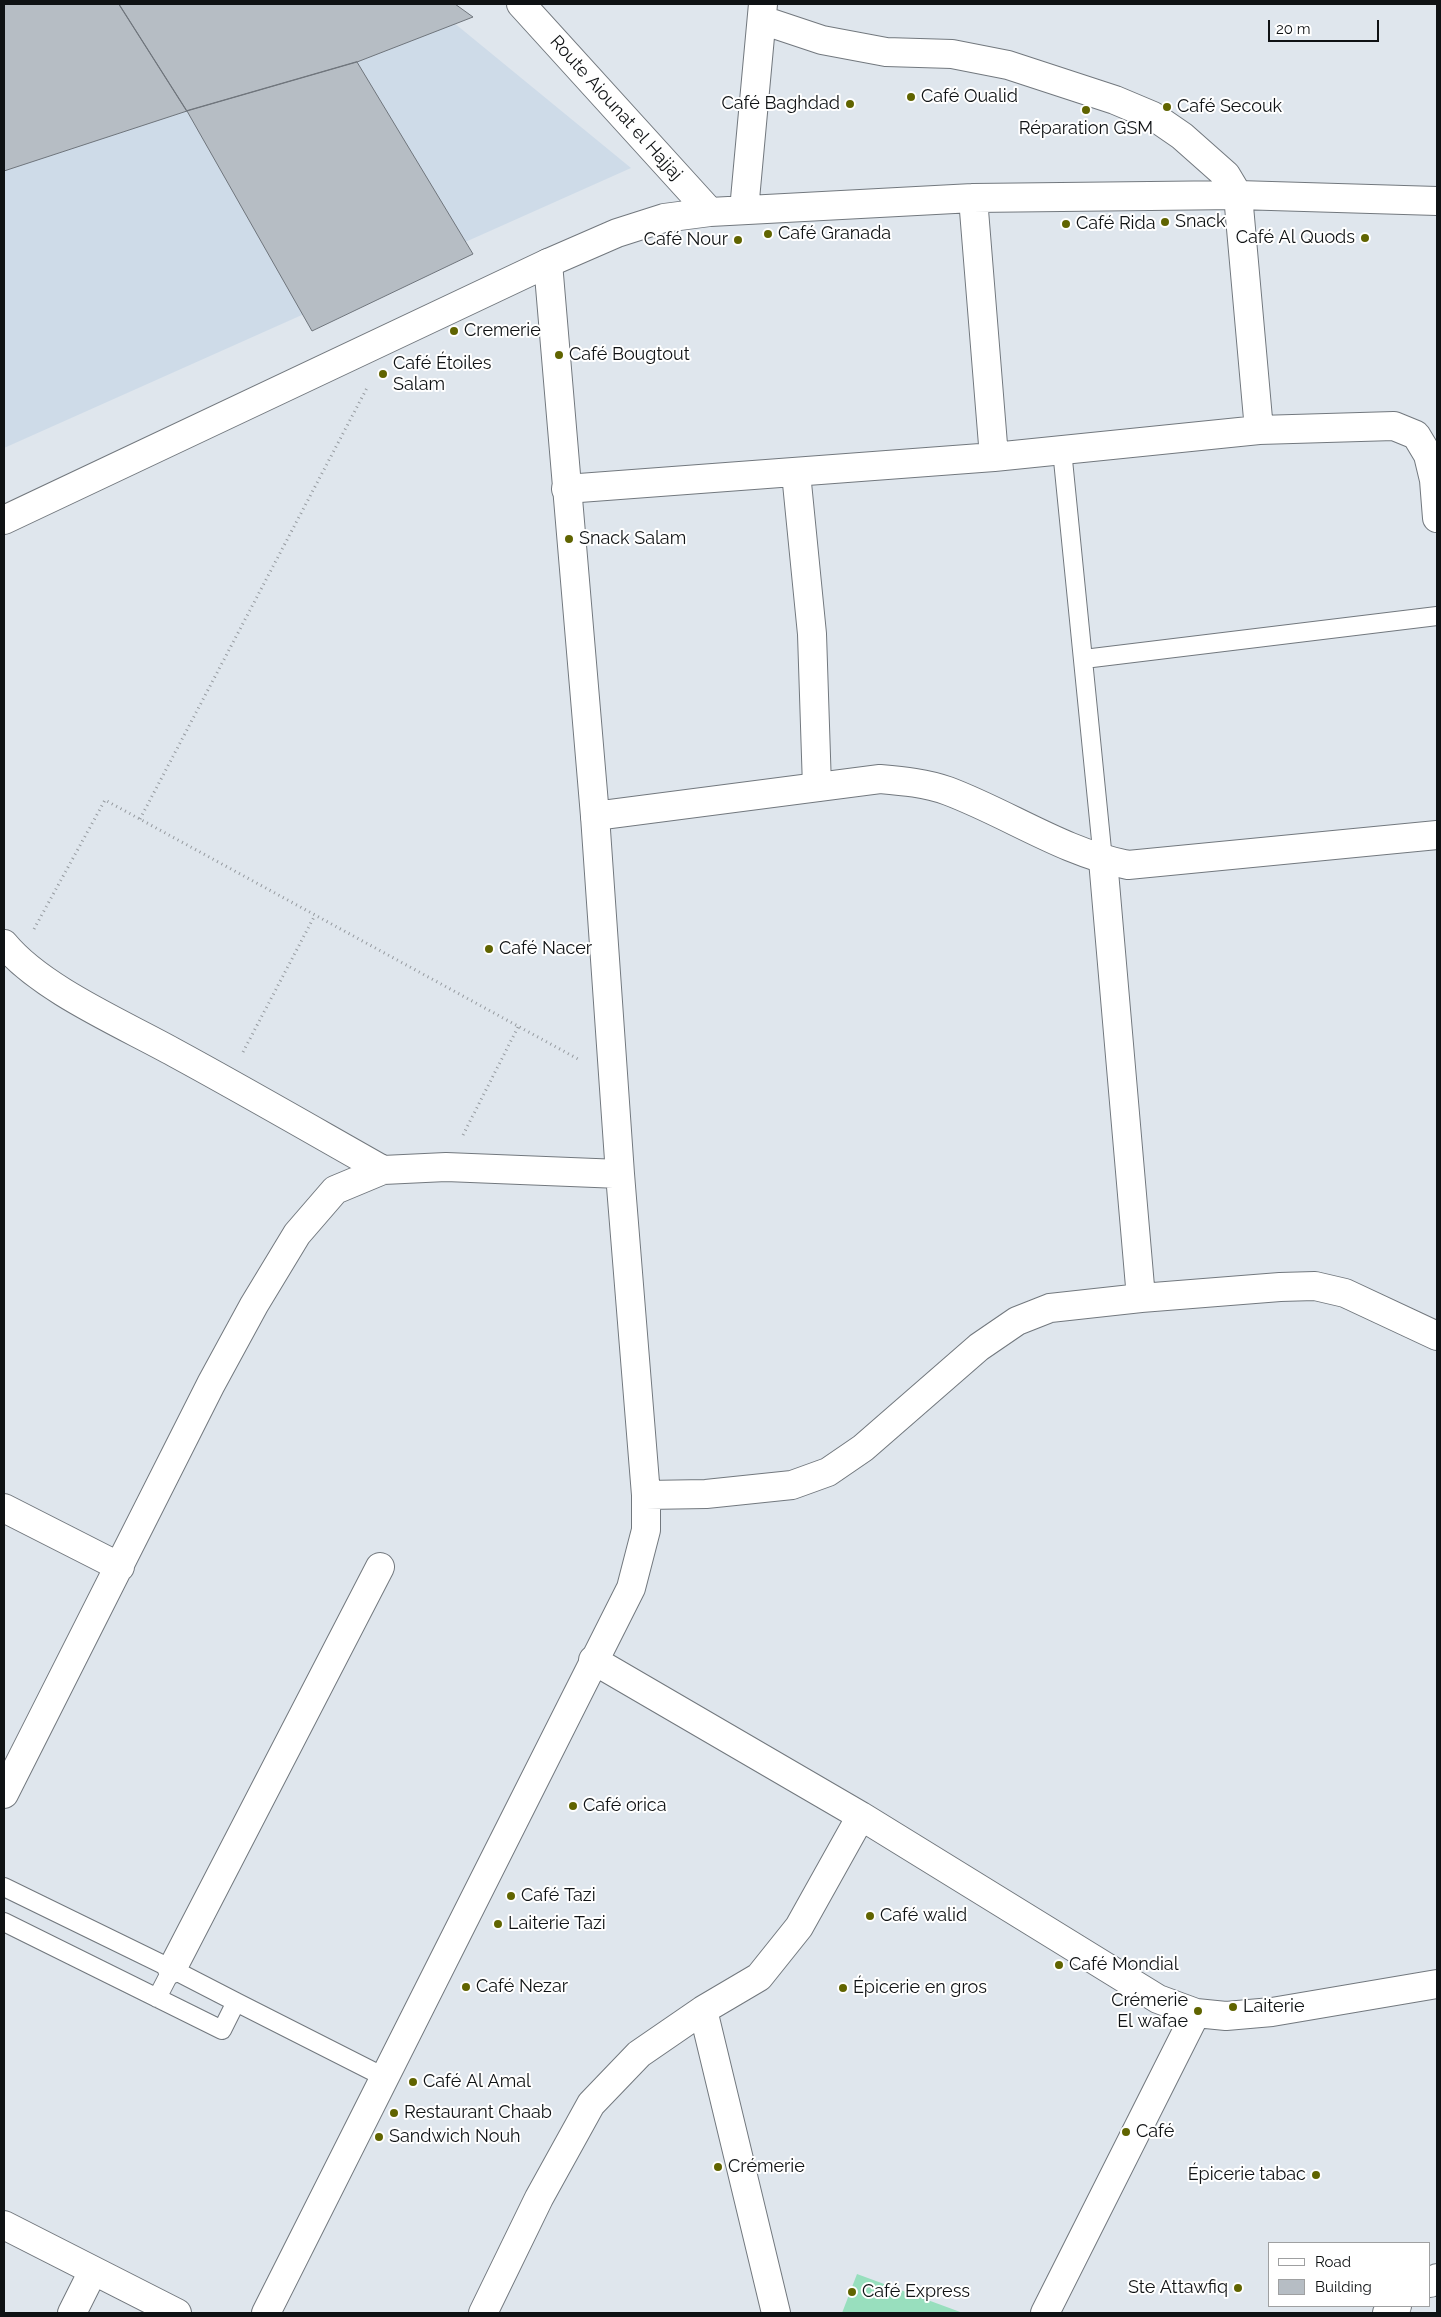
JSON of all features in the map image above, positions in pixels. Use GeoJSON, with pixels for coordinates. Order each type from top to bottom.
{"type":"FeatureCollection","features":[{"type":"Feature","properties":{"kind":"street","name":"Route Aiounat el Hajjaj"},"geometry":{"type":"LineString","coordinates":[[521,4],[710,212]]}},
{"type":"Feature","properties":{"kind":"street"},"geometry":{"type":"LineString","coordinates":[[744,210],[762,12],[822,40],[886,52],[952,54],[1008,65],[1115,100],[1153,116],[1182,136],[1226,175],[1238,195],[1259,430]]}},
{"type":"Feature","properties":{"kind":"street"},"geometry":{"type":"LineString","coordinates":[[4,520],[548,264],[617,233],[664,218],[710,212],[973,198],[1238,195],[1437,201]]}},
{"type":"Feature","properties":{"kind":"street"},"geometry":{"type":"LineString","coordinates":[[973,198],[994,457]]}},
{"type":"Feature","properties":{"kind":"street"},"geometry":{"type":"LineString","coordinates":[[266,2313],[593,1660],[631,1588],[646,1530],[646,1496],[612,1078],[594,816],[548,264]]}},
{"type":"Feature","properties":{"kind":"street"},"geometry":{"type":"LineString","coordinates":[[566,489],[994,457],[1259,430],[1394,426],[1406,429],[1416,435],[1428,455],[1434,480],[1437,518]]}},
{"type":"Feature","properties":{"kind":"street"},"geometry":{"type":"LineString","coordinates":[[796,473],[812,634],[817,787]]}},
{"type":"Feature","properties":{"kind":"street"},"geometry":{"type":"LineString","coordinates":[[594,816],[880,779],[916,782],[947,791],[1077,850],[1102,860],[1128,865],[1437,835]]}},
{"type":"Feature","properties":{"kind":"street"},"geometry":{"type":"LineString","coordinates":[[1102,860],[1141,1298]]}},
{"type":"Feature","properties":{"kind":"street"},"geometry":{"type":"LineString","coordinates":[[11,952],[65,993],[228,1081],[383,1170]]}},
{"type":"Feature","properties":{"kind":"street"},"geometry":{"type":"LineString","coordinates":[[4,1794],[211,1384],[254,1305],[297,1234],[335,1190],[383,1170],[446,1167],[620,1174]]}},
{"type":"Feature","properties":{"kind":"street"},"geometry":{"type":"LineString","coordinates":[[646,1496],[706,1494],[792,1485],[828,1472],[863,1448],[979,1347],[1017,1321],[1050,1308],[1141,1298],[1315,1286],[1345,1294],[1437,1336]]}},
{"type":"Feature","properties":{"kind":"street"},"geometry":{"type":"LineString","coordinates":[[4,1508],[120,1566]]}},
{"type":"Feature","properties":{"kind":"street"},"geometry":{"type":"LineString","coordinates":[[172,1969],[380,1567]]}},
{"type":"Feature","properties":{"kind":"street"},"geometry":{"type":"LineString","coordinates":[[593,1660],[861,1816],[1158,1999],[1196,2013],[1226,2016],[1272,2012],[1437,1984]]}},
{"type":"Feature","properties":{"kind":"street"},"geometry":{"type":"LineString","coordinates":[[482,2313],[539,2198],[591,2104],[640,2054],[703,2010],[759,1977],[799,1927],[861,1816]]}},
{"type":"Feature","properties":{"kind":"street"},"geometry":{"type":"LineString","coordinates":[[703,2010],[776,2313]]}},
{"type":"Feature","properties":{"kind":"street"},"geometry":{"type":"LineString","coordinates":[[1046,2313],[1196,2013]]}},
{"type":"Feature","properties":{"kind":"street"},"geometry":{"type":"LineString","coordinates":[[4,2225],[177,2313]]}},
{"type":"Feature","properties":{"kind":"street"},"geometry":{"type":"LineString","coordinates":[[72,2313],[93,2271]]}},
{"type":"Feature","properties":{"kind":"lane"},"geometry":{"type":"LineString","coordinates":[[1062,450],[1084,659],[1102,860]]}},
{"type":"Feature","properties":{"kind":"lane"},"geometry":{"type":"LineString","coordinates":[[1084,659],[1437,616]]}},
{"type":"Feature","properties":{"kind":"lane"},"geometry":{"type":"LineString","coordinates":[[4,1886],[384,2077]]}},
{"type":"Feature","properties":{"kind":"lane"},"geometry":{"type":"LineString","coordinates":[[4,1922],[222,2030],[236,2002]]}},
{"type":"Feature","properties":{"kind":"lane"},"geometry":{"type":"LineString","coordinates":[[157,1998],[172,1969]]}},
{"type":"Feature","properties":{"kind":"path"},"geometry":{"type":"LineString","coordinates":[[140,819],[394,336]]}},
{"type":"Feature","properties":{"kind":"path"},"geometry":{"type":"LineString","coordinates":[[11,952],[105,800],[612,1078]]}},
{"type":"Feature","properties":{"kind":"path"},"geometry":{"type":"LineString","coordinates":[[228,1081],[314,915]]}},
{"type":"Feature","properties":{"kind":"path"},"geometry":{"type":"LineString","coordinates":[[446,1167],[518,1026]]}},
{"type":"Feature","properties":{"kind":"shaded area"},"geometry":{"type":"Polygon","coordinates":[[[4,4],[431,4],[631,168],[4,448],[4,4]]]}},
{"type":"Feature","properties":{"kind":"green space"},"geometry":{"type":"Polygon","coordinates":[[[857,2274],[963,2313],[842,2313],[857,2274]]]}},
{"type":"Feature","properties":{"kind":"building"},"geometry":{"type":"Polygon","coordinates":[[[4,4],[119,4],[187,111],[4,171],[4,4]]]}},
{"type":"Feature","properties":{"kind":"building"},"geometry":{"type":"Polygon","coordinates":[[[119,4],[455,4],[473,17],[357,62],[187,111],[119,4]]]}},
{"type":"Feature","properties":{"kind":"building"},"geometry":{"type":"Polygon","coordinates":[[[357,62],[473,254],[312,331],[187,111],[357,62]]]}},
{"type":"Feature","properties":{"kind":"place","name":"Café Oualid"},"geometry":{"type":"Point","coordinates":[911,97]}},
{"type":"Feature","properties":{"kind":"place","name":"Café Baghdad"},"geometry":{"type":"Point","coordinates":[850,104]}},
{"type":"Feature","properties":{"kind":"place","name":"Café Secouk"},"geometry":{"type":"Point","coordinates":[1167,107]}},
{"type":"Feature","properties":{"kind":"place","name":"Réparation GSM"},"geometry":{"type":"Point","coordinates":[1086,110]}},
{"type":"Feature","properties":{"kind":"place","name":"Snack"},"geometry":{"type":"Point","coordinates":[1165,222]}},
{"type":"Feature","properties":{"kind":"place","name":"Café Rida"},"geometry":{"type":"Point","coordinates":[1066,224]}},
{"type":"Feature","properties":{"kind":"place","name":"Café Granada"},"geometry":{"type":"Point","coordinates":[768,234]}},
{"type":"Feature","properties":{"kind":"place","name":"Café Al Quods"},"geometry":{"type":"Point","coordinates":[1365,238]}},
{"type":"Feature","properties":{"kind":"place","name":"Café Nour"},"geometry":{"type":"Point","coordinates":[738,240]}},
{"type":"Feature","properties":{"kind":"place","name":"Cremerie"},"geometry":{"type":"Point","coordinates":[454,331]}},
{"type":"Feature","properties":{"kind":"place","name":"Café Bougtout"},"geometry":{"type":"Point","coordinates":[559,355]}},
{"type":"Feature","properties":{"kind":"place","name":"Café Étoiles Salam"},"geometry":{"type":"Point","coordinates":[383,374]}},
{"type":"Feature","properties":{"kind":"place","name":"Snack Salam"},"geometry":{"type":"Point","coordinates":[569,539]}},
{"type":"Feature","properties":{"kind":"place","name":"Café Nacer"},"geometry":{"type":"Point","coordinates":[489,949]}},
{"type":"Feature","properties":{"kind":"place","name":"Café orica"},"geometry":{"type":"Point","coordinates":[573,1806]}},
{"type":"Feature","properties":{"kind":"place","name":"Café Tazi"},"geometry":{"type":"Point","coordinates":[511,1896]}},
{"type":"Feature","properties":{"kind":"place","name":"Café walid"},"geometry":{"type":"Point","coordinates":[870,1916]}},
{"type":"Feature","properties":{"kind":"place","name":"Laiterie Tazi"},"geometry":{"type":"Point","coordinates":[498,1924]}},
{"type":"Feature","properties":{"kind":"place","name":"Café Mondial"},"geometry":{"type":"Point","coordinates":[1059,1965]}},
{"type":"Feature","properties":{"kind":"place","name":"Café Nezar"},"geometry":{"type":"Point","coordinates":[466,1987]}},
{"type":"Feature","properties":{"kind":"place","name":"Épicerie en gros"},"geometry":{"type":"Point","coordinates":[843,1988]}},
{"type":"Feature","properties":{"kind":"place","name":"Laiterie"},"geometry":{"type":"Point","coordinates":[1233,2007]}},
{"type":"Feature","properties":{"kind":"place","name":"Crémerie El wafae"},"geometry":{"type":"Point","coordinates":[1198,2011]}},
{"type":"Feature","properties":{"kind":"place","name":"Café Al Amal"},"geometry":{"type":"Point","coordinates":[413,2082]}},
{"type":"Feature","properties":{"kind":"place","name":"Restaurant Chaab"},"geometry":{"type":"Point","coordinates":[394,2113]}},
{"type":"Feature","properties":{"kind":"place","name":"Café"},"geometry":{"type":"Point","coordinates":[1126,2132]}},
{"type":"Feature","properties":{"kind":"place","name":"Sandwich Nouh"},"geometry":{"type":"Point","coordinates":[379,2137]}},
{"type":"Feature","properties":{"kind":"place","name":"Crémerie"},"geometry":{"type":"Point","coordinates":[718,2167]}},
{"type":"Feature","properties":{"kind":"place","name":"Épicerie tabac"},"geometry":{"type":"Point","coordinates":[1316,2175]}},
{"type":"Feature","properties":{"kind":"place","name":"Ste Attawfiq"},"geometry":{"type":"Point","coordinates":[1238,2288]}},
{"type":"Feature","properties":{"kind":"place","name":"Café Express"},"geometry":{"type":"Point","coordinates":[852,2292]}}]}
